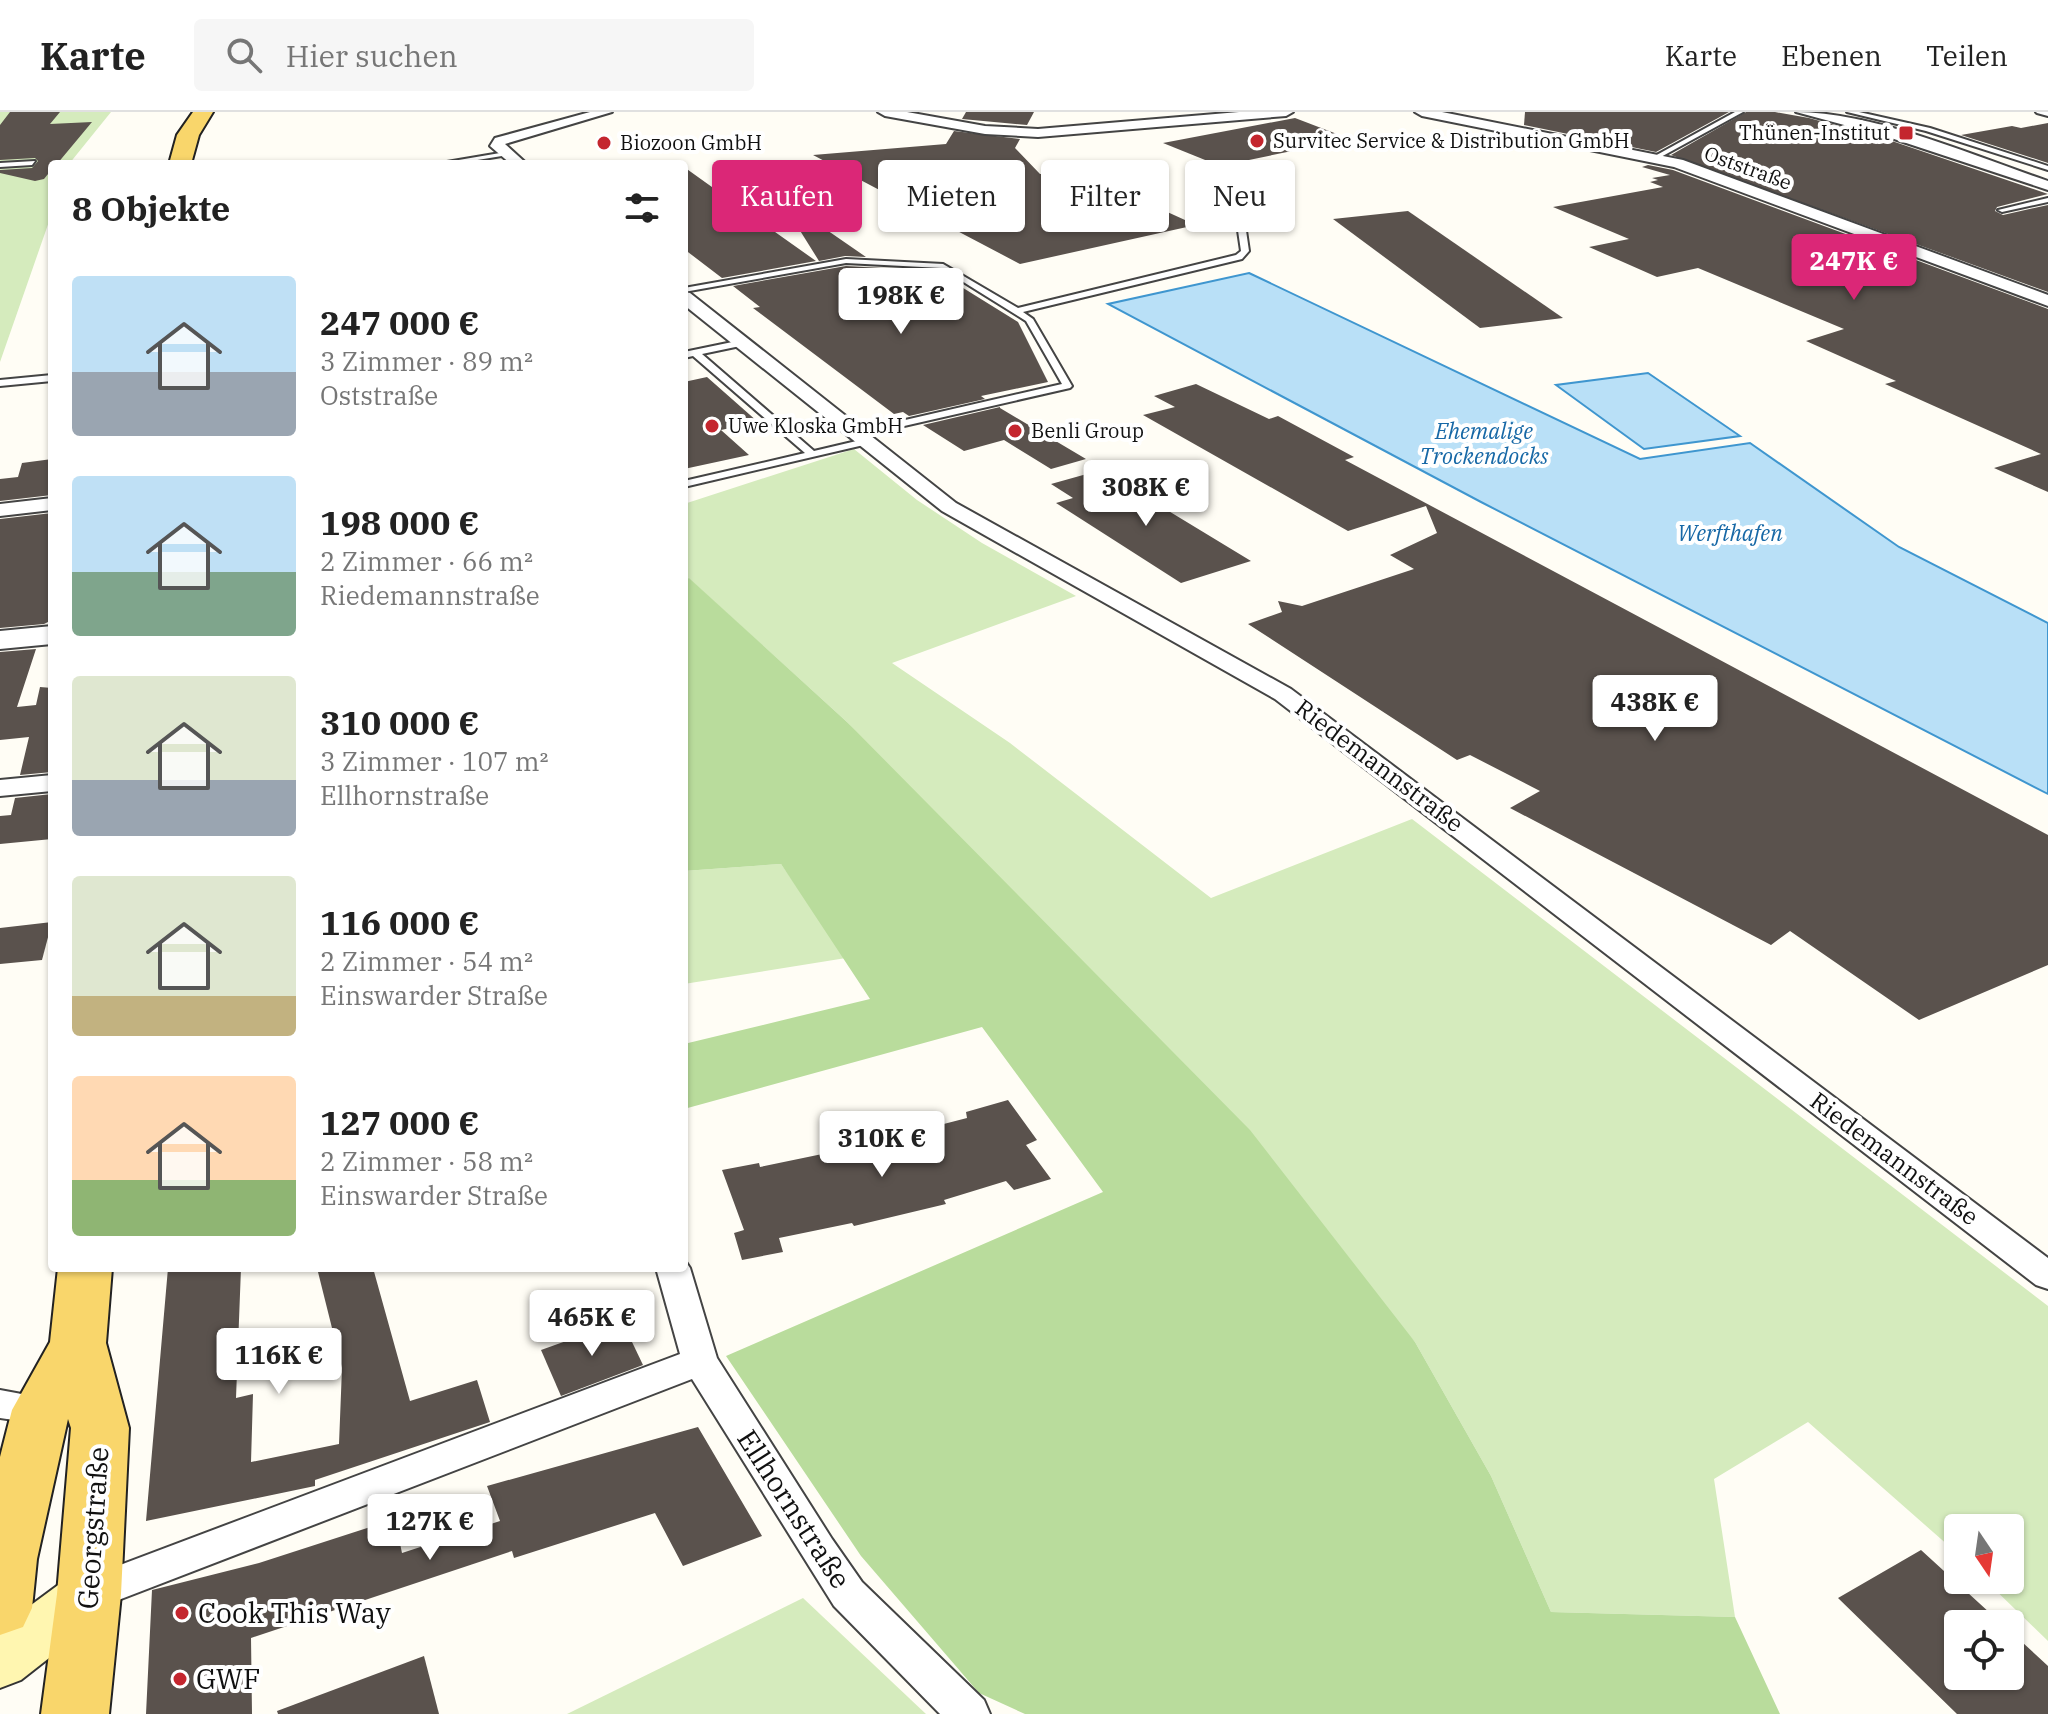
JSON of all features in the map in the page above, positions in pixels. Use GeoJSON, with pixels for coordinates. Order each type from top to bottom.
{"type":"FeatureCollection","features":[{"type":"Feature","properties":{"kind":"main road"},"geometry":{"type":"LineString","coordinates":[[181,160],[188,135],[203,112]]}},
{"type":"Feature","properties":{"kind":"main road","name":"Georgstraße"},"geometry":{"type":"LineString","coordinates":[[75,1714],[89,1594],[100,1428],[78,1343],[85,1272]]}},
{"type":"Feature","properties":{"kind":"main road","name":"Georgstraße"},"geometry":{"type":"LineString","coordinates":[[0,1607],[21,1407],[78,1343]]}},
{"type":"Feature","properties":{"kind":"main road"},"geometry":{"type":"LineString","coordinates":[[0,1607],[89,1594]]}},
{"type":"Feature","properties":{"kind":"main road"},"geometry":{"type":"LineString","coordinates":[[0,1662],[89,1594]]}},
{"type":"Feature","properties":{"kind":"street"},"geometry":{"type":"LineString","coordinates":[[885,112],[985,130],[1038,133],[1286,112]]}},
{"type":"Feature","properties":{"kind":"street","name":"Oststraße"},"geometry":{"type":"LineString","coordinates":[[1422,112],[1657,157],[2048,301]]}},
{"type":"Feature","properties":{"kind":"street"},"geometry":{"type":"LineString","coordinates":[[1803,112],[1890,133],[2048,186]]}},
{"type":"Feature","properties":{"kind":"street"},"geometry":{"type":"LineString","coordinates":[[514,160],[497,146],[509,137],[597,113]]}},
{"type":"Feature","properties":{"kind":"street","name":"Riedemannstraße"},"geometry":{"type":"LineString","coordinates":[[688,300],[949,507],[1222,657],[1283,694],[2048,1276]]}},
{"type":"Feature","properties":{"kind":"street"},"geometry":{"type":"LineString","coordinates":[[0,510],[48,504]]}},
{"type":"Feature","properties":{"kind":"street"},"geometry":{"type":"LineString","coordinates":[[0,640],[48,635]]}},
{"type":"Feature","properties":{"kind":"street"},"geometry":{"type":"LineString","coordinates":[[0,788],[48,783]]}},
{"type":"Feature","properties":{"kind":"street","name":"Ellhornstraße"},"geometry":{"type":"LineString","coordinates":[[674,1272],[700,1361],[848,1594],[969,1714]]}},
{"type":"Feature","properties":{"kind":"street"},"geometry":{"type":"LineString","coordinates":[[89,1594],[700,1361]]}},
{"type":"Feature","properties":{"kind":"lane"},"geometry":{"type":"LineString","coordinates":[[1657,157],[1740,112]]}},
{"type":"Feature","properties":{"kind":"lane"},"geometry":{"type":"LineString","coordinates":[[1850,112],[1928,129],[2048,168]]}},
{"type":"Feature","properties":{"kind":"lane"},"geometry":{"type":"LineString","coordinates":[[2039,112],[2048,114]]}},
{"type":"Feature","properties":{"kind":"lane"},"geometry":{"type":"LineString","coordinates":[[466,160],[506,154]]}},
{"type":"Feature","properties":{"kind":"lane"},"geometry":{"type":"LineString","coordinates":[[0,165],[32,163]]}},
{"type":"Feature","properties":{"kind":"lane"},"geometry":{"type":"LineString","coordinates":[[2002,210],[2048,200]]}},
{"type":"Feature","properties":{"kind":"lane"},"geometry":{"type":"LineString","coordinates":[[1017,311],[1239,257],[1245,251],[1242,232]]}},
{"type":"Feature","properties":{"kind":"lane"},"geometry":{"type":"LineString","coordinates":[[688,289],[846,261],[943,266],[1029,319],[1067,386],[860,438],[813,455],[688,483]]}},
{"type":"Feature","properties":{"kind":"lane"},"geometry":{"type":"LineString","coordinates":[[689,354],[742,343]]}},
{"type":"Feature","properties":{"kind":"lane"},"geometry":{"type":"LineString","coordinates":[[689,354],[813,455]]}},
{"type":"Feature","properties":{"kind":"lane"},"geometry":{"type":"LineString","coordinates":[[0,383],[48,378]]}},
{"type":"Feature","properties":{"kind":"green space"},"geometry":{"type":"Polygon","coordinates":[[[0,112],[111,112],[72,160],[48,160],[48,224],[0,362],[0,112]]]}},
{"type":"Feature","properties":{"kind":"green space"},"geometry":{"type":"Polygon","coordinates":[[[854,449],[917,500],[982,543],[1076,596],[892,663],[1010,743],[1211,898],[1412,819],[2048,1306],[2048,1641],[2024,1618],[2024,1610],[2016,1610],[1999,1594],[2024,1594],[2024,1514],[1944,1514],[1944,1542],[1808,1422],[1714,1479],[1735,1617],[1551,1612],[1491,1476],[1415,1342],[847,722],[688,578],[688,503],[854,449]]]}},
{"type":"Feature","properties":{"kind":"green space"},"geometry":{"type":"Polygon","coordinates":[[[688,578],[847,722],[1250,1130],[1415,1342],[1491,1476],[1551,1612],[1735,1617],[1780,1714],[1025,1714],[979,1693],[861,1556],[726,1356],[1103,1192],[982,1027],[688,1108],[688,1043],[870,999],[781,864],[688,871],[688,578]]]}},
{"type":"Feature","properties":{"kind":"green space"},"geometry":{"type":"Polygon","coordinates":[[[781,864],[846,958],[688,983],[688,871],[781,864]]]}},
{"type":"Feature","properties":{"kind":"green space"},"geometry":{"type":"Polygon","coordinates":[[[803,1598],[926,1714],[567,1714],[803,1598]]]}},
{"type":"Feature","properties":{"kind":"water","name":"Werfthafen"},"geometry":{"type":"Polygon","coordinates":[[[1249,273],[1640,459],[1750,443],[1899,547],[2048,623],[2048,794],[1481,502],[1108,304],[1249,273]]]}},
{"type":"Feature","properties":{"kind":"water"},"geometry":{"type":"Polygon","coordinates":[[[1648,373],[1740,436],[1644,449],[1556,385],[1648,373]]]}},
{"type":"Feature","properties":{"kind":"building"},"geometry":{"type":"Polygon","coordinates":[[[10,112],[60,112],[50,124],[92,122],[60,160],[48,160],[48,174],[44,179],[35,181],[0,173],[0,170],[32,168],[38,161],[35,158],[0,160],[0,125],[10,112]]]}},
{"type":"Feature","properties":{"kind":"building"},"geometry":{"type":"Polygon","coordinates":[[[966,112],[1034,112],[1027,125],[962,119],[966,112]]]}},
{"type":"Feature","properties":{"kind":"building"},"geometry":{"type":"Polygon","coordinates":[[[1525,112],[1729,112],[1656,152],[1524,125],[1525,112]]]}},
{"type":"Feature","properties":{"kind":"building"},"geometry":{"type":"Polygon","coordinates":[[[1746,112],[1775,112],[1809,118],[1886,139],[2048,194],[1997,207],[1995,211],[2003,215],[2048,205],[2048,292],[1671,155],[1746,112]]]}},
{"type":"Feature","properties":{"kind":"building","name":"Survitec Service & Distribution GmbH"},"geometry":{"type":"Polygon","coordinates":[[[1295,118],[1350,139],[1249,160],[1205,160],[1163,143],[1295,118]]]}},
{"type":"Feature","properties":{"kind":"building"},"geometry":{"type":"Polygon","coordinates":[[[2048,123],[2048,163],[1961,135],[2012,126],[2021,128],[2048,123]]]}},
{"type":"Feature","properties":{"kind":"building"},"geometry":{"type":"Polygon","coordinates":[[[954,131],[1020,139],[1015,148],[1041,174],[1041,232],[1164,232],[1020,264],[959,232],[1025,232],[1025,160],[878,160],[878,189],[862,181],[862,160],[822,160],[813,155],[946,144],[954,131]]]}},
{"type":"Feature","properties":{"kind":"building"},"geometry":{"type":"Polygon","coordinates":[[[1648,165],[1673,170],[2048,309],[2048,492],[1994,468],[2041,454],[1885,384],[1896,381],[1806,341],[1844,329],[1698,268],[1657,277],[1589,247],[1629,239],[1553,207],[1663,187],[1650,182],[1658,180],[1652,178],[1670,175],[1642,167],[1648,165]]]}},
{"type":"Feature","properties":{"kind":"building"},"geometry":{"type":"Polygon","coordinates":[[[688,170],[712,187],[712,232],[775,232],[816,261],[722,278],[688,252],[688,170]]]}},
{"type":"Feature","properties":{"kind":"building"},"geometry":{"type":"Polygon","coordinates":[[[1408,211],[1563,318],[1480,328],[1333,219],[1408,211]]]}},
{"type":"Feature","properties":{"kind":"building"},"geometry":{"type":"Polygon","coordinates":[[[1169,213],[1185,220],[1185,227],[1169,231],[1169,213]]]}},
{"type":"Feature","properties":{"kind":"building"},"geometry":{"type":"Polygon","coordinates":[[[801,232],[830,232],[866,257],[845,256],[819,261],[801,232]]]}},
{"type":"Feature","properties":{"kind":"building"},"geometry":{"type":"Polygon","coordinates":[[[846,266],[881,268],[899,281],[939,273],[1018,322],[1048,382],[909,416],[903,412],[894,414],[753,308],[760,307],[733,286],[846,266]]]}},
{"type":"Feature","properties":{"kind":"building","name":"Uwe Kloska GmbH"},"geometry":{"type":"Polygon","coordinates":[[[707,377],[758,422],[721,430],[749,455],[688,468],[688,381],[707,377]]]}},
{"type":"Feature","properties":{"kind":"building"},"geometry":{"type":"Polygon","coordinates":[[[1196,384],[1269,419],[1278,416],[1354,457],[1345,460],[2048,835],[2048,965],[1919,1020],[1790,931],[1771,945],[1510,808],[1540,791],[1470,755],[1457,760],[1248,624],[1282,612],[1278,601],[1302,606],[1414,569],[1390,555],[1437,533],[1426,506],[1348,531],[1143,415],[1175,407],[1154,396],[1196,384]]]}},
{"type":"Feature","properties":{"kind":"building"},"geometry":{"type":"Polygon","coordinates":[[[1000,407],[1086,459],[1051,469],[1004,440],[964,451],[923,425],[1000,407]]]}},
{"type":"Feature","properties":{"kind":"building"},"geometry":{"type":"Polygon","coordinates":[[[48,460],[48,495],[0,501],[0,479],[18,477],[22,463],[48,460]]]}},
{"type":"Feature","properties":{"kind":"building"},"geometry":{"type":"Polygon","coordinates":[[[1101,470],[1251,561],[1181,583],[1056,503],[1073,498],[1051,484],[1101,470]]]}},
{"type":"Feature","properties":{"kind":"building"},"geometry":{"type":"Polygon","coordinates":[[[48,513],[48,622],[44,624],[0,628],[0,519],[48,513]]]}},
{"type":"Feature","properties":{"kind":"building"},"geometry":{"type":"Polygon","coordinates":[[[36,649],[17,707],[36,705],[40,687],[48,688],[48,772],[20,775],[29,737],[0,740],[0,652],[36,649]]]}},
{"type":"Feature","properties":{"kind":"building"},"geometry":{"type":"Polygon","coordinates":[[[48,794],[48,839],[0,844],[0,816],[11,815],[15,798],[48,794]]]}},
{"type":"Feature","properties":{"kind":"building"},"geometry":{"type":"Polygon","coordinates":[[[48,922],[42,960],[0,964],[0,928],[48,922]]]}},
{"type":"Feature","properties":{"kind":"building"},"geometry":{"type":"Polygon","coordinates":[[[1008,1100],[1037,1140],[1026,1145],[1051,1179],[1014,1190],[1006,1181],[944,1200],[946,1204],[854,1226],[852,1223],[779,1238],[783,1252],[742,1260],[734,1233],[744,1230],[722,1170],[759,1163],[760,1167],[832,1152],[835,1156],[907,1139],[905,1134],[967,1118],[966,1112],[1008,1100]]]}},
{"type":"Feature","properties":{"kind":"building"},"geometry":{"type":"Polygon","coordinates":[[[168,1272],[241,1272],[236,1398],[253,1394],[251,1462],[339,1444],[342,1368],[318,1272],[374,1272],[410,1401],[477,1380],[490,1422],[315,1480],[315,1486],[146,1521],[168,1272]]]}},
{"type":"Feature","properties":{"kind":"building"},"geometry":{"type":"Polygon","coordinates":[[[622,1321],[643,1365],[561,1396],[541,1350],[622,1321]]]}},
{"type":"Feature","properties":{"kind":"building"},"geometry":{"type":"Polygon","coordinates":[[[698,1427],[762,1536],[683,1566],[655,1513],[514,1558],[512,1551],[251,1638],[252,1714],[146,1714],[152,1590],[259,1563],[395,1519],[402,1553],[500,1521],[487,1486],[698,1427]]]}},
{"type":"Feature","properties":{"kind":"building"},"geometry":{"type":"Polygon","coordinates":[[[1921,1550],[1944,1571],[1944,1594],[1969,1594],[1987,1610],[1944,1610],[1944,1690],[2024,1690],[2024,1644],[2048,1666],[2048,1714],[1957,1714],[1838,1598],[1921,1550]]]}},
{"type":"Feature","properties":{"kind":"building"},"geometry":{"type":"Polygon","coordinates":[[[424,1656],[439,1714],[278,1714],[277,1711],[424,1656]]]}},
{"type":"Feature","properties":{"kind":"place","name":"Thünen-Institut"},"geometry":{"type":"Point","coordinates":[1906,133]}},
{"type":"Feature","properties":{"kind":"place","name":"Survitec Service & Distribution GmbH"},"geometry":{"type":"Point","coordinates":[1257,141]}},
{"type":"Feature","properties":{"kind":"place","name":"Biozoon GmbH"},"geometry":{"type":"Point","coordinates":[604,143]}},
{"type":"Feature","properties":{"kind":"place","name":"Uwe Kloska GmbH"},"geometry":{"type":"Point","coordinates":[712,426]}},
{"type":"Feature","properties":{"kind":"place","name":"Benli Group"},"geometry":{"type":"Point","coordinates":[1015,431]}},
{"type":"Feature","properties":{"kind":"place","name":"Cook This Way"},"geometry":{"type":"Point","coordinates":[182,1613]}},
{"type":"Feature","properties":{"kind":"place","name":"GWF"},"geometry":{"type":"Point","coordinates":[180,1679]}},
{"type":"Feature","properties":{"kind":"water label","name":"Ehemalige Trockendocks"},"geometry":{"type":"Point","coordinates":[1484,444]}}]}
